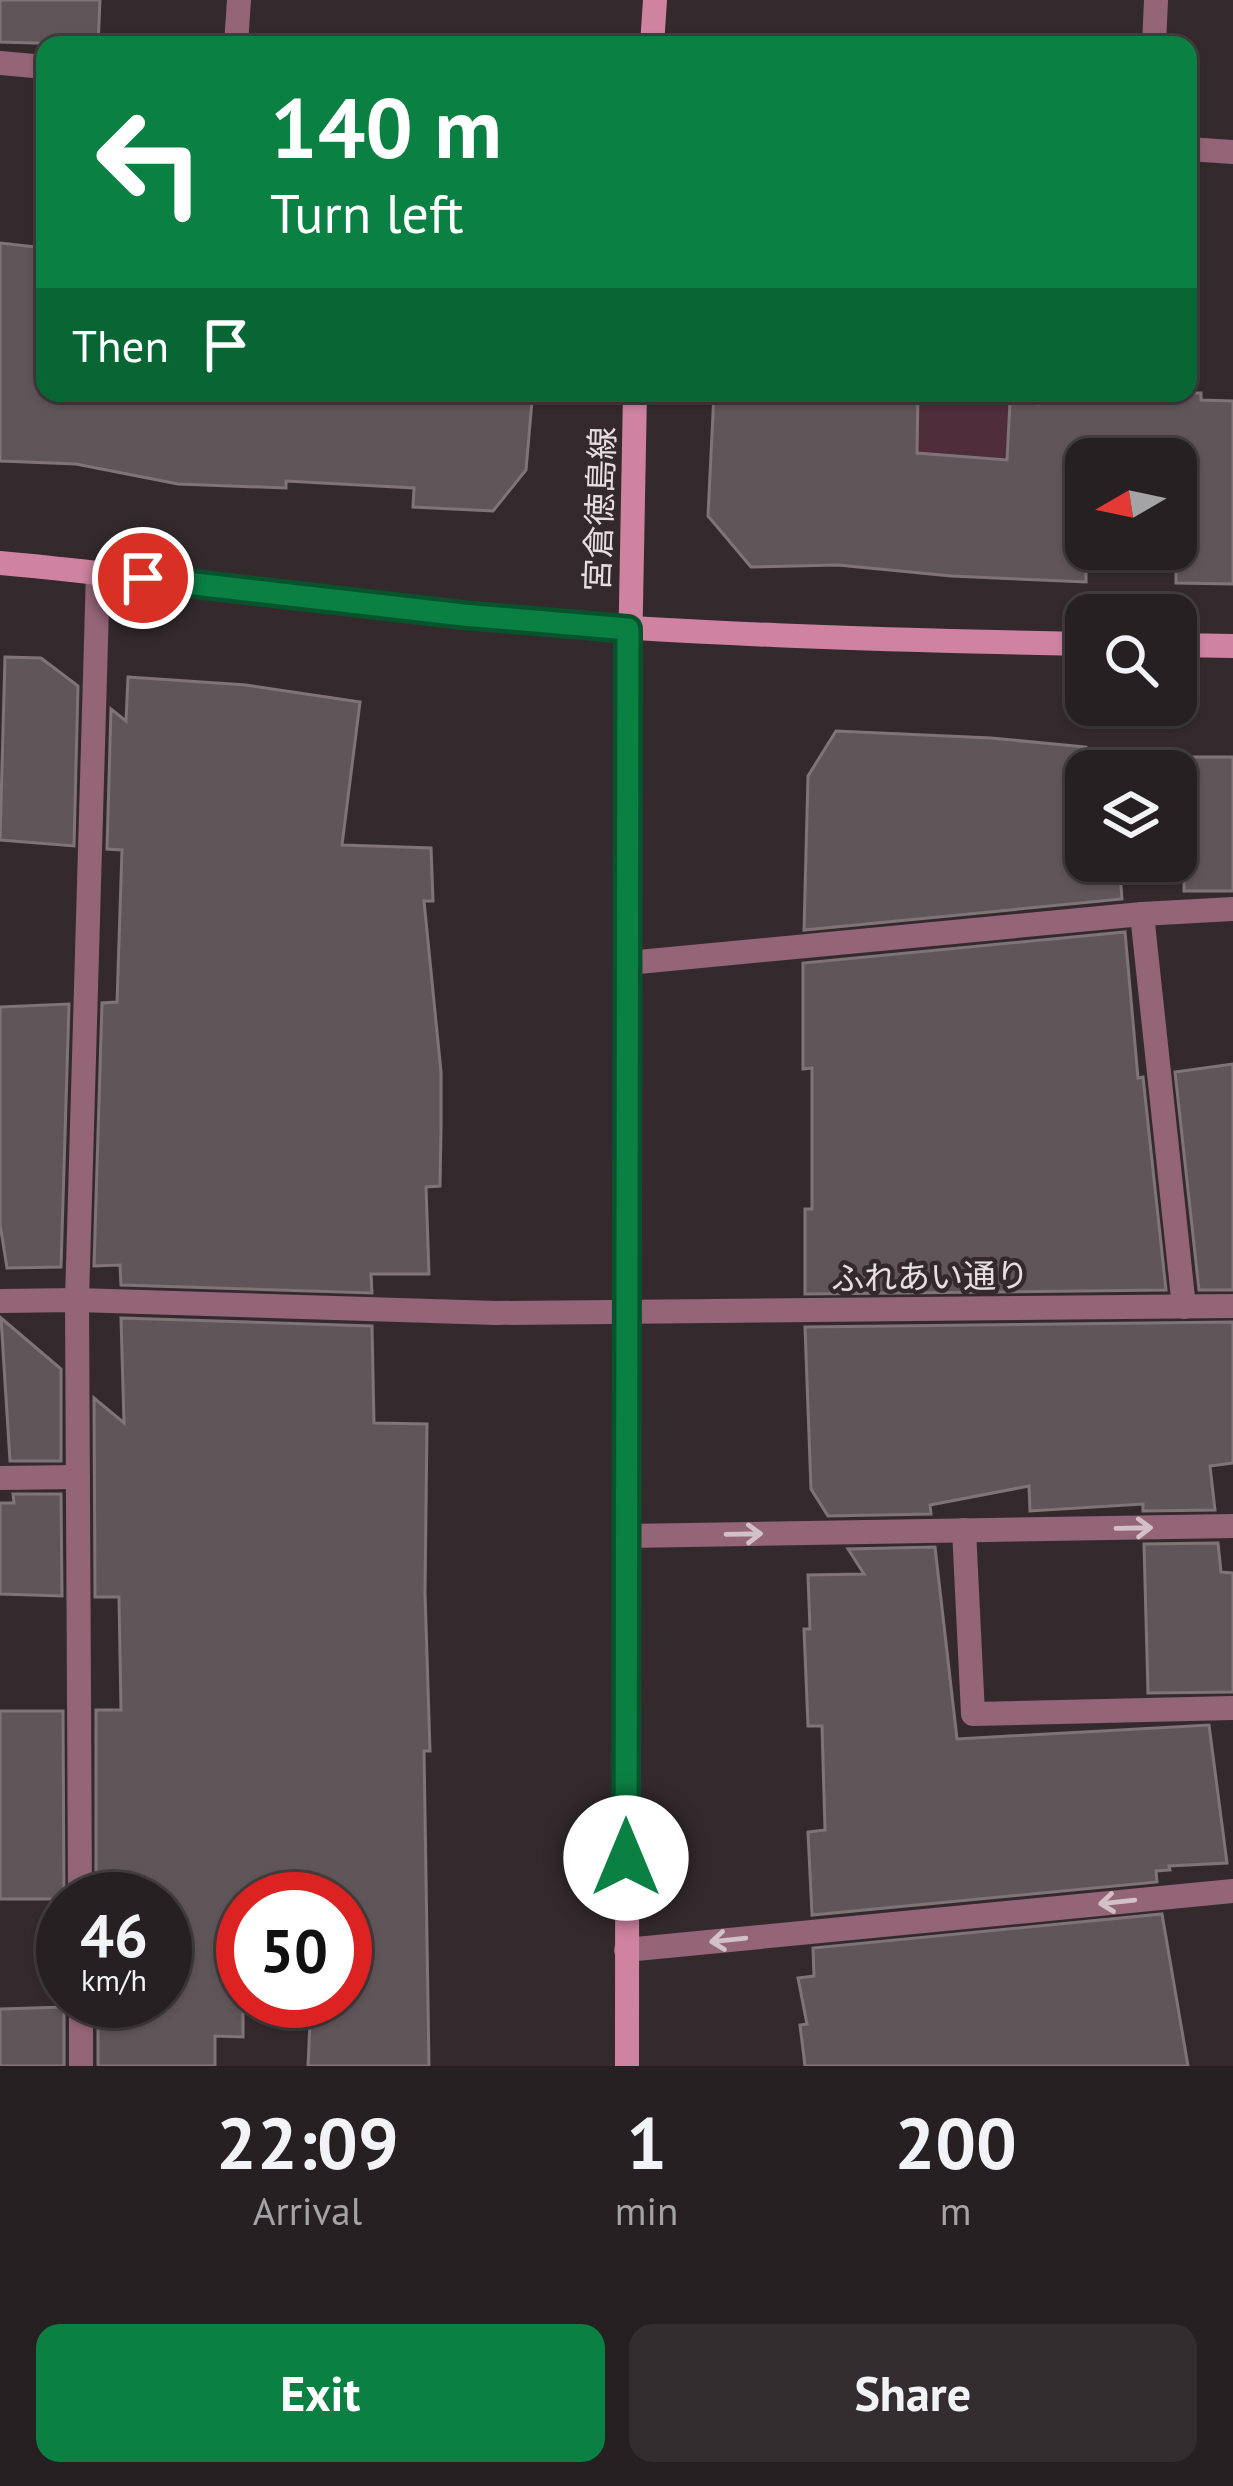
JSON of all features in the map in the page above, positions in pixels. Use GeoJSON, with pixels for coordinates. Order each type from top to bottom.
{"type":"FeatureCollection","features":[{"type":"Feature","properties":{"kind":"main road"},"geometry":{"type":"LineString","coordinates":[[653,36],[656,0]]}},
{"type":"Feature","properties":{"kind":"main road","name":"宮倉徳島線"},"geometry":{"type":"LineString","coordinates":[[627,2066],[628,629],[635,402]]}},
{"type":"Feature","properties":{"kind":"main road"},"geometry":{"type":"LineString","coordinates":[[0,563],[628,629],[788,638],[1065,644]]}},
{"type":"Feature","properties":{"kind":"main road"},"geometry":{"type":"LineString","coordinates":[[1197,645],[1233,646]]}},
{"type":"Feature","properties":{"kind":"street"},"geometry":{"type":"LineString","coordinates":[[237,36],[239,0]]}},
{"type":"Feature","properties":{"kind":"street"},"geometry":{"type":"LineString","coordinates":[[1154,36],[1156,0]]}},
{"type":"Feature","properties":{"kind":"street"},"geometry":{"type":"LineString","coordinates":[[0,63],[36,66]]}},
{"type":"Feature","properties":{"kind":"street"},"geometry":{"type":"LineString","coordinates":[[1197,150],[1233,152]]}},
{"type":"Feature","properties":{"kind":"street"},"geometry":{"type":"LineString","coordinates":[[80,1872],[77,1300],[98,572]]}},
{"type":"Feature","properties":{"kind":"street"},"geometry":{"type":"LineString","coordinates":[[628,963],[1233,909]]}},
{"type":"Feature","properties":{"kind":"street"},"geometry":{"type":"LineString","coordinates":[[1142,914],[1184,1306]]}},
{"type":"Feature","properties":{"kind":"street","name":"ふれあい通り"},"geometry":{"type":"LineString","coordinates":[[0,1301],[496,1313],[1233,1306]]}},
{"type":"Feature","properties":{"kind":"street"},"geometry":{"type":"LineString","coordinates":[[0,1478],[78,1477]]}},
{"type":"Feature","properties":{"kind":"street"},"geometry":{"type":"LineString","coordinates":[[627,1536],[1233,1526]]}},
{"type":"Feature","properties":{"kind":"street"},"geometry":{"type":"LineString","coordinates":[[964,1530],[973,1714],[1233,1708]]}},
{"type":"Feature","properties":{"kind":"street"},"geometry":{"type":"LineString","coordinates":[[626,1950],[1233,1891]]}},
{"type":"Feature","properties":{"kind":"street"},"geometry":{"type":"LineString","coordinates":[[81,2028],[81,2066]]}},
{"type":"Feature","properties":{"kind":"shaded area"},"geometry":{"type":"Polygon","coordinates":[[[917,402],[1010,402],[1007,460],[914,453],[917,402]]]}},
{"type":"Feature","properties":{"kind":"building"},"geometry":{"type":"Polygon","coordinates":[[[0,0],[100,0],[98,36],[36,36],[36,43],[0,42],[0,0]]]}},
{"type":"Feature","properties":{"kind":"building"},"geometry":{"type":"Polygon","coordinates":[[[0,243],[36,247],[36,402],[532,402],[526,470],[493,511],[413,507],[414,488],[286,481],[286,488],[178,484],[76,464],[0,461],[0,243]]]}},
{"type":"Feature","properties":{"kind":"building"},"geometry":{"type":"Polygon","coordinates":[[[1197,393],[1201,400],[1233,401],[1233,584],[1176,583],[1176,570],[1197,570],[1197,438],[1065,438],[1065,570],[1086,570],[1086,582],[838,565],[751,567],[708,516],[714,402],[918,402],[917,453],[1007,460],[1010,402],[1197,402],[1197,393]]]}},
{"type":"Feature","properties":{"kind":"building"},"geometry":{"type":"Polygon","coordinates":[[[5,657],[41,658],[78,686],[74,846],[0,840],[5,657]]]}},
{"type":"Feature","properties":{"kind":"building"},"geometry":{"type":"Polygon","coordinates":[[[128,677],[246,685],[360,702],[342,845],[431,848],[433,901],[424,901],[441,1072],[441,1129],[440,1186],[426,1187],[429,1274],[371,1274],[372,1293],[121,1285],[120,1265],[94,1266],[102,1003],[117,1002],[122,850],[107,849],[111,709],[126,721],[128,677]]]}},
{"type":"Feature","properties":{"kind":"building"},"geometry":{"type":"Polygon","coordinates":[[[836,731],[1086,747],[1065,750],[1065,882],[1121,882],[1122,899],[804,930],[808,776],[836,731]]]}},
{"type":"Feature","properties":{"kind":"building"},"geometry":{"type":"Polygon","coordinates":[[[1197,757],[1233,757],[1233,891],[1184,891],[1184,882],[1197,882],[1197,757]]]}},
{"type":"Feature","properties":{"kind":"building"},"geometry":{"type":"Polygon","coordinates":[[[1125,932],[1138,1078],[1143,1077],[1166,1290],[805,1294],[805,1209],[812,1209],[812,1068],[803,1069],[803,963],[1125,932]]]}},
{"type":"Feature","properties":{"kind":"building"},"geometry":{"type":"Polygon","coordinates":[[[69,1004],[61,1267],[7,1268],[0,1224],[0,1007],[69,1004]]]}},
{"type":"Feature","properties":{"kind":"building"},"geometry":{"type":"Polygon","coordinates":[[[1233,1064],[1233,1290],[1199,1290],[1175,1072],[1233,1064]]]}},
{"type":"Feature","properties":{"kind":"building"},"geometry":{"type":"Polygon","coordinates":[[[1,1318],[61,1369],[61,1461],[10,1461],[1,1318]]]}},
{"type":"Feature","properties":{"kind":"building"},"geometry":{"type":"Polygon","coordinates":[[[121,1318],[372,1326],[374,1423],[427,1424],[430,1751],[424,1751],[429,2066],[308,2066],[310,2028],[372,2028],[372,1872],[216,1872],[216,2028],[243,2028],[243,2037],[215,2036],[215,2066],[98,2066],[98,2028],[192,2028],[192,1872],[96,1872],[96,1710],[121,1710],[119,1597],[95,1597],[94,1398],[124,1423],[121,1318]]]}},
{"type":"Feature","properties":{"kind":"building"},"geometry":{"type":"Polygon","coordinates":[[[1233,1322],[1233,1463],[1210,1466],[1215,1510],[1143,1511],[1143,1504],[1030,1511],[1029,1486],[930,1505],[931,1514],[828,1516],[811,1489],[805,1327],[1233,1322]]]}},
{"type":"Feature","properties":{"kind":"building"},"geometry":{"type":"Polygon","coordinates":[[[13,1494],[61,1494],[62,1596],[0,1594],[0,1503],[14,1503],[13,1494]]]}},
{"type":"Feature","properties":{"kind":"building"},"geometry":{"type":"Polygon","coordinates":[[[1218,1543],[1221,1572],[1233,1573],[1233,1692],[1148,1693],[1144,1544],[1218,1543]]]}},
{"type":"Feature","properties":{"kind":"building"},"geometry":{"type":"Polygon","coordinates":[[[935,1547],[957,1739],[1209,1725],[1227,1863],[1169,1866],[1170,1870],[1156,1871],[1157,1882],[812,1915],[808,1832],[825,1830],[822,1726],[808,1726],[804,1629],[810,1629],[808,1575],[864,1574],[848,1549],[935,1547]]]}},
{"type":"Feature","properties":{"kind":"building"},"geometry":{"type":"Polygon","coordinates":[[[0,1711],[63,1711],[64,1872],[36,1872],[36,1899],[0,1899],[0,1711]]]}},
{"type":"Feature","properties":{"kind":"building"},"geometry":{"type":"Polygon","coordinates":[[[1162,1914],[1188,2066],[805,2066],[800,2025],[807,2024],[798,1978],[814,1976],[813,1948],[1162,1914]]]}},
{"type":"Feature","properties":{"kind":"building"},"geometry":{"type":"Polygon","coordinates":[[[36,2008],[36,2028],[64,2028],[64,2066],[0,2066],[0,2009],[36,2008]]]}},
{"type":"Feature","properties":{"kind":"route"},"geometry":{"type":"LineString","coordinates":[[143,578],[628,629],[626,1858]]}}]}
